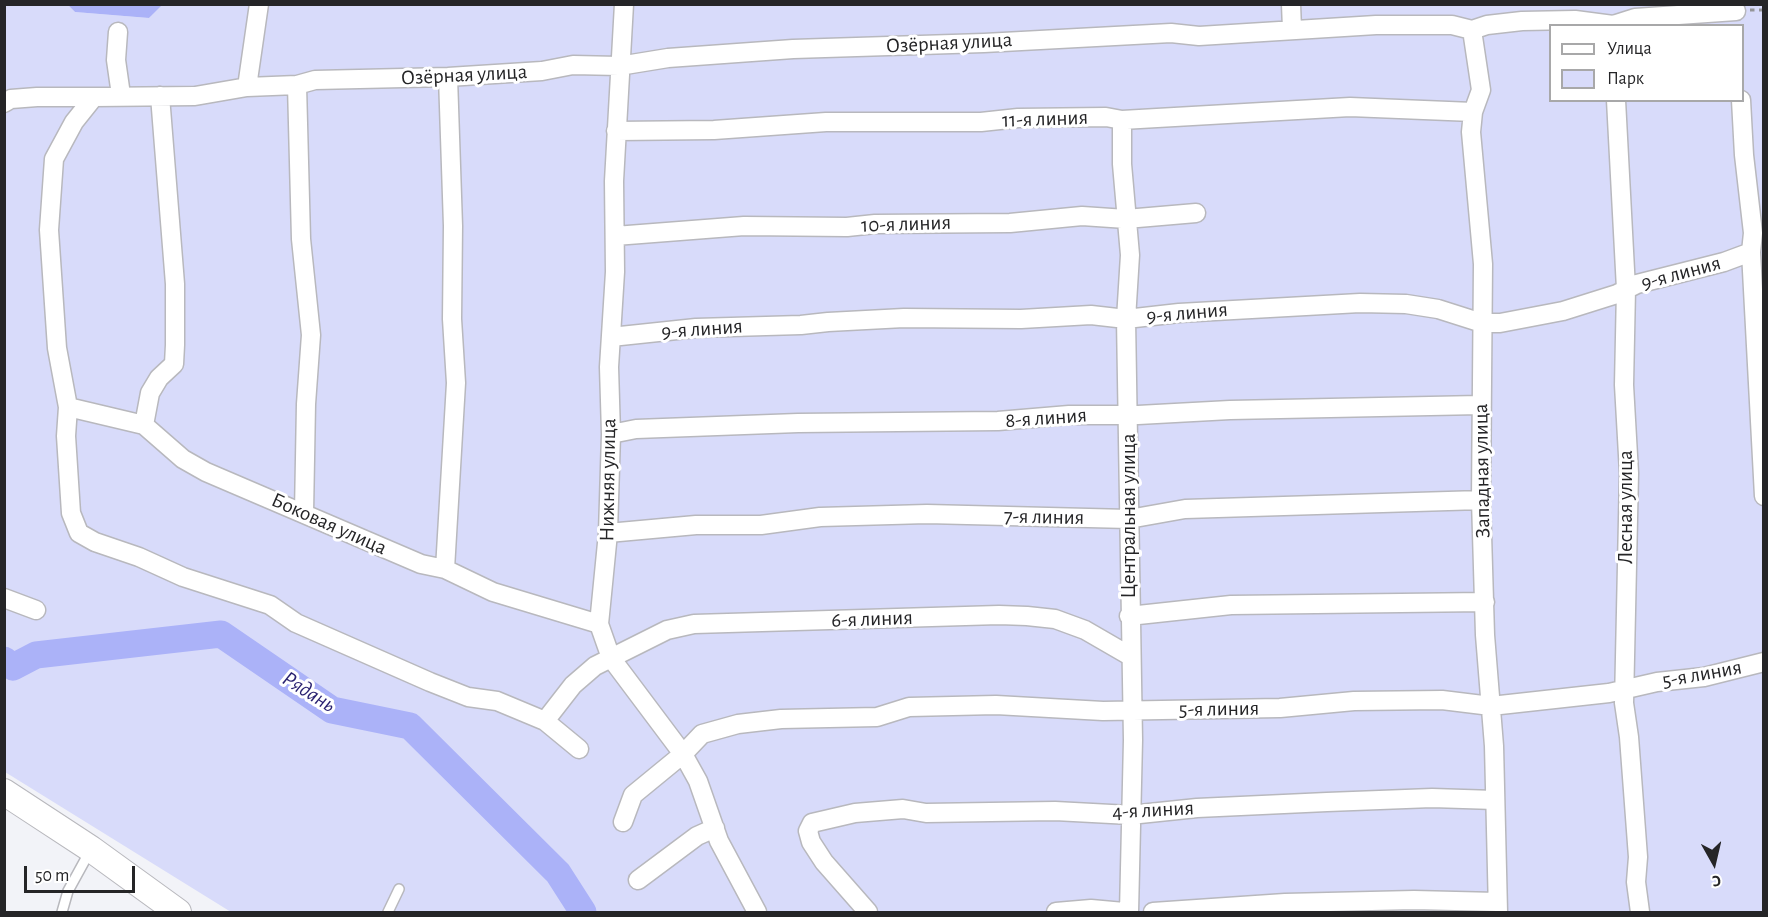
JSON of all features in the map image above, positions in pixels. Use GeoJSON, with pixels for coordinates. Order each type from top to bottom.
{"type":"FeatureCollection","features":[{"type":"Feature","properties":{"kind":"street"},"geometry":{"type":"LineString","coordinates":[[247,87],[259,4]]}},
{"type":"Feature","properties":{"kind":"street","name":"Нижняя улица"},"geometry":{"type":"LineString","coordinates":[[624,4],[616,131],[608,533],[599,624],[612,658],[683,754],[698,781],[715,828],[757,912]]}},
{"type":"Feature","properties":{"kind":"street"},"geometry":{"type":"LineString","coordinates":[[1291,4],[1292,29]]}},
{"type":"Feature","properties":{"kind":"street","name":"Озёрная улица"},"geometry":{"type":"LineString","coordinates":[[1616,24],[1635,18],[1737,14]]}},
{"type":"Feature","properties":{"kind":"street","name":"Озёрная улица"},"geometry":{"type":"LineString","coordinates":[[4,103],[11,99],[37,97],[195,96],[247,87],[297,85],[315,80],[448,77],[542,71],[573,65],[620,66],[668,58],[793,49],[973,44],[1160,34],[1199,36],[1292,29],[1452,24],[1472,30],[1486,25],[1522,21],[1575,20],[1605,24]]}},
{"type":"Feature","properties":{"kind":"street","name":"Западная улица"},"geometry":{"type":"LineString","coordinates":[[1472,30],[1480,90],[1473,112],[1471,132],[1483,264],[1480,405],[1481,500],[1495,800],[1497,907]]}},
{"type":"Feature","properties":{"kind":"street"},"geometry":{"type":"LineString","coordinates":[[118,32],[116,60],[121,95]]}},
{"type":"Feature","properties":{"kind":"street"},"geometry":{"type":"LineString","coordinates":[[445,569],[456,383],[452,319],[448,77]]}},
{"type":"Feature","properties":{"kind":"street"},"geometry":{"type":"LineString","coordinates":[[297,85],[301,239],[311,335],[306,404],[304,513]]}},
{"type":"Feature","properties":{"kind":"street"},"geometry":{"type":"LineString","coordinates":[[144,425],[150,393],[159,378],[174,364],[175,345],[175,284],[160,96]]}},
{"type":"Feature","properties":{"kind":"street"},"geometry":{"type":"LineString","coordinates":[[94,97],[74,122],[54,159],[49,230],[57,348],[68,407],[66,436],[71,513],[79,533],[95,542],[139,557],[183,577],[270,605],[296,623],[430,682],[468,697],[496,701],[546,721],[579,749]]}},
{"type":"Feature","properties":{"kind":"street","name":"Лесная улица"},"geometry":{"type":"LineString","coordinates":[[1616,102],[1626,289],[1624,385],[1629,473],[1625,690],[1640,912]]}},
{"type":"Feature","properties":{"kind":"street"},"geometry":{"type":"LineString","coordinates":[[1742,102],[1744,155],[1753,233],[1751,252],[1764,496]]}},
{"type":"Feature","properties":{"kind":"street","name":"11-я линия"},"geometry":{"type":"LineString","coordinates":[[616,131],[714,130],[826,122],[981,123],[1018,118],[1097,117],[1122,120],[1350,107],[1473,112]]}},
{"type":"Feature","properties":{"kind":"street","name":"Центральная улица"},"geometry":{"type":"LineString","coordinates":[[1122,120],[1126,219],[1130,255],[1126,319],[1131,710],[1129,912]]}},
{"type":"Feature","properties":{"kind":"street","name":"10-я линия"},"geometry":{"type":"LineString","coordinates":[[615,236],[744,226],[827,227],[875,224],[1010,223],[1082,216],[1126,219],[1196,213]]}},
{"type":"Feature","properties":{"kind":"street","name":"9-я линия"},"geometry":{"type":"LineString","coordinates":[[611,337],[696,328],[801,326],[904,318],[1021,319],[1091,315],[1126,319],[1179,313],[1360,303],[1406,304],[1438,309],[1482,323],[1500,323],[1563,311],[1660,277],[1724,262],[1751,252]]}},
{"type":"Feature","properties":{"kind":"street","name":"8-я линия"},"geometry":{"type":"LineString","coordinates":[[611,434],[636,429],[998,421],[1069,415],[1430,404],[1480,405]]}},
{"type":"Feature","properties":{"kind":"street","name":"Боковая улица"},"geometry":{"type":"LineString","coordinates":[[68,407],[144,425],[183,459],[206,472],[304,513],[319,523],[421,564],[445,569],[493,592],[599,624]]}},
{"type":"Feature","properties":{"kind":"street","name":"7-я линия"},"geometry":{"type":"LineString","coordinates":[[608,533],[696,525],[761,525],[820,517],[915,514],[1129,519],[1185,510],[1481,500]]}},
{"type":"Feature","properties":{"kind":"street"},"geometry":{"type":"LineString","coordinates":[[4,598],[36,610]]}},
{"type":"Feature","properties":{"kind":"street"},"geometry":{"type":"LineString","coordinates":[[1129,616],[1231,605],[1485,602]]}},
{"type":"Feature","properties":{"kind":"street","name":"6-я линия"},"geometry":{"type":"LineString","coordinates":[[546,721],[573,685],[595,666],[667,630],[694,624],[999,615],[1054,619],[1094,634],[1130,656]]}},
{"type":"Feature","properties":{"kind":"street","name":"5-я линия"},"geometry":{"type":"LineString","coordinates":[[623,822],[633,795],[683,754],[702,734],[738,724],[781,719],[876,717],[909,707],[996,705],[1067,711],[1280,708],[1354,701],[1442,700],[1491,706],[1625,690],[1764,662]]}},
{"type":"Feature","properties":{"kind":"street"},"geometry":{"type":"LineString","coordinates":[[4,792],[91,849],[178,912]]}},
{"type":"Feature","properties":{"kind":"street","name":"4-я линия"},"geometry":{"type":"LineString","coordinates":[[868,912],[818,852],[808,831],[812,823],[855,813],[903,809],[926,813],[1067,812],[1130,815],[1197,808],[1327,802],[1432,798],[1495,800]]}},
{"type":"Feature","properties":{"kind":"street"},"geometry":{"type":"LineString","coordinates":[[638,880],[697,836],[715,828]]}},
{"type":"Feature","properties":{"kind":"street"},"geometry":{"type":"LineString","coordinates":[[1153,912],[1285,903],[1414,900],[1497,907]]}},
{"type":"Feature","properties":{"kind":"street"},"geometry":{"type":"LineString","coordinates":[[1056,912],[1091,909],[1124,912]]}},
{"type":"Feature","properties":{"kind":"lane"},"geometry":{"type":"LineString","coordinates":[[62,912],[68,891],[91,849]]}},
{"type":"Feature","properties":{"kind":"lane"},"geometry":{"type":"LineString","coordinates":[[388,912],[399,889]]}},
{"type":"Feature","properties":{"kind":"green space"},"geometry":{"type":"Polygon","coordinates":[[[162,4],[1763,5],[1763,912],[231,912],[5,772],[4,5],[68,5],[75,12],[149,18],[162,4]]]}},
{"type":"Feature","properties":{"kind":"water"},"geometry":{"type":"Polygon","coordinates":[[[68,5],[162,5],[149,18],[75,12],[68,5]]]}},
{"type":"Feature","properties":{"kind":"waterway","name":"Рядань"},"geometry":{"type":"LineString","coordinates":[[4,660],[13,667],[36,655],[221,634],[332,710],[410,726],[558,873],[583,912]]}}]}
